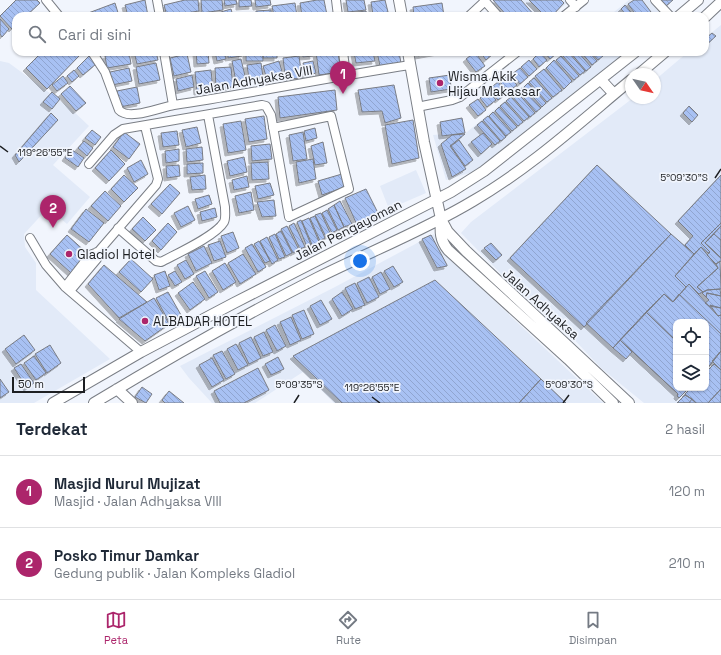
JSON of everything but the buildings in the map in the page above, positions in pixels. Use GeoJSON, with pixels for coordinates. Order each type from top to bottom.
{"type":"FeatureCollection","features":[{"type":"Feature","properties":{"kind":"street"},"geometry":{"type":"LineString","coordinates":[[46,0],[56,12]]}},
{"type":"Feature","properties":{"kind":"street"},"geometry":{"type":"LineString","coordinates":[[158,0],[160,12]]}},
{"type":"Feature","properties":{"kind":"street"},"geometry":{"type":"LineString","coordinates":[[336,0],[338,12]]}},
{"type":"Feature","properties":{"kind":"street"},"geometry":{"type":"LineString","coordinates":[[399,0],[401,12]]}},
{"type":"Feature","properties":{"kind":"street"},"geometry":{"type":"LineString","coordinates":[[570,0],[576,7]]}},
{"type":"Feature","properties":{"kind":"street"},"geometry":{"type":"LineString","coordinates":[[569,12],[584,0]]}},
{"type":"Feature","properties":{"kind":"street"},"geometry":{"type":"LineString","coordinates":[[655,0],[666,12]]}},
{"type":"Feature","properties":{"kind":"street"},"geometry":{"type":"LineString","coordinates":[[684,12],[698,0]]}},
{"type":"Feature","properties":{"kind":"street"},"geometry":{"type":"LineString","coordinates":[[472,12],[484,1],[494,12]]}},
{"type":"Feature","properties":{"kind":"street"},"geometry":{"type":"LineString","coordinates":[[709,13],[721,2]]}},
{"type":"Feature","properties":{"kind":"street","name":"Jalan Adhyaksa VIII"},"geometry":{"type":"LineString","coordinates":[[95,56],[105,72],[121,112],[130,115],[173,105],[208,101],[265,89],[410,65]]}},
{"type":"Feature","properties":{"kind":"street"},"geometry":{"type":"LineString","coordinates":[[165,56],[173,105]]}},
{"type":"Feature","properties":{"kind":"street"},"geometry":{"type":"LineString","coordinates":[[344,56],[346,76]]}},
{"type":"Feature","properties":{"kind":"street","name":"Jalan Adhyaksa"},"geometry":{"type":"LineString","coordinates":[[409,56],[441,219],[440,233],[443,244],[568,359],[613,403]]}},
{"type":"Feature","properties":{"kind":"street"},"geometry":{"type":"LineString","coordinates":[[418,107],[460,97],[512,56]]}},
{"type":"Feature","properties":{"kind":"street","name":"Jalan Pengayoman"},"geometry":{"type":"LineString","coordinates":[[53,403],[141,352],[363,236],[437,200],[484,172],[630,56]]}},
{"type":"Feature","properties":{"kind":"street"},"geometry":{"type":"LineString","coordinates":[[646,68],[660,56]]}},
{"type":"Feature","properties":{"kind":"street"},"geometry":{"type":"LineString","coordinates":[[601,80],[614,94]]}},
{"type":"Feature","properties":{"kind":"street"},"geometry":{"type":"LineString","coordinates":[[94,403],[135,378],[318,278],[441,219],[473,201],[509,178],[625,85]]}},
{"type":"Feature","properties":{"kind":"street"},"geometry":{"type":"LineString","coordinates":[[90,164],[119,131],[262,105],[269,110],[289,217],[349,189],[331,116],[273,128]]}},
{"type":"Feature","properties":{"kind":"street"},"geometry":{"type":"LineString","coordinates":[[118,228],[156,261],[161,262],[198,242],[223,224],[226,217],[225,207],[208,115]]}},
{"type":"Feature","properties":{"kind":"street"},"geometry":{"type":"LineString","coordinates":[[67,289],[90,255],[98,252],[156,185],[158,179],[145,126]]}},
{"type":"Feature","properties":{"kind":"street","name":"Jalan Adhyaksa"},"geometry":{"type":"LineString","coordinates":[[441,219],[448,232],[466,251],[629,403]]}},
{"type":"Feature","properties":{"kind":"street"},"geometry":{"type":"LineString","coordinates":[[30,238],[46,265],[67,289],[141,352]]}},
{"type":"Feature","properties":{"kind":"street"},"geometry":{"type":"LineString","coordinates":[[125,362],[135,378]]}},
{"type":"Feature","properties":{"kind":"street"},"geometry":{"type":"LineString","coordinates":[[117,389],[132,403]]}},
{"type":"Feature","properties":{"kind":"shaded area"},"geometry":{"type":"Polygon","coordinates":[[[494,0],[571,0],[556,12],[505,12],[494,0]]]}},
{"type":"Feature","properties":{"kind":"shaded area"},"geometry":{"type":"Polygon","coordinates":[[[629,0],[649,0],[659,12],[614,12],[629,0]]]}},
{"type":"Feature","properties":{"kind":"shaded area"},"geometry":{"type":"Polygon","coordinates":[[[721,25],[721,403],[644,403],[601,368],[568,333],[510,283],[461,233],[471,222],[625,104],[661,104],[661,75],[683,56],[709,56],[709,35],[721,25]]]}},
{"type":"Feature","properties":{"kind":"shaded area"},"geometry":{"type":"Polygon","coordinates":[[[560,56],[622,56],[480,170],[446,180],[433,135],[459,133],[462,136],[560,56]]]}},
{"type":"Feature","properties":{"kind":"shaded area"},"geometry":{"type":"Polygon","coordinates":[[[0,61],[9,63],[70,108],[89,126],[53,165],[90,197],[67,224],[48,208],[24,234],[25,247],[36,263],[36,290],[110,359],[34,403],[0,403],[0,61]]]}},
{"type":"Feature","properties":{"kind":"shaded area"},"geometry":{"type":"Polygon","coordinates":[[[416,170],[426,193],[389,209],[380,186],[416,170]]]}},
{"type":"Feature","properties":{"kind":"shaded area"},"geometry":{"type":"Polygon","coordinates":[[[434,234],[442,251],[453,262],[603,403],[334,403],[303,372],[255,403],[212,403],[180,366],[335,287],[434,234]]]}},
{"type":"Feature","properties":{"kind":"place","name":"Wisma Akik Hijau Makassar"},"geometry":{"type":"Point","coordinates":[440,83]}},
{"type":"Feature","properties":{"kind":"place","name":"Masjid Nurul Mujizat"},"geometry":{"type":"Point","coordinates":[343,94]}},
{"type":"Feature","properties":{"kind":"place","name":"Posko Timur Damkar"},"geometry":{"type":"Point","coordinates":[53,228]}},
{"type":"Feature","properties":{"kind":"place","name":"Gladiol Hotel"},"geometry":{"type":"Point","coordinates":[69,254]}},
{"type":"Feature","properties":{"kind":"place","name":"ALBADAR HOTEL"},"geometry":{"type":"Point","coordinates":[145,321]}}]}
